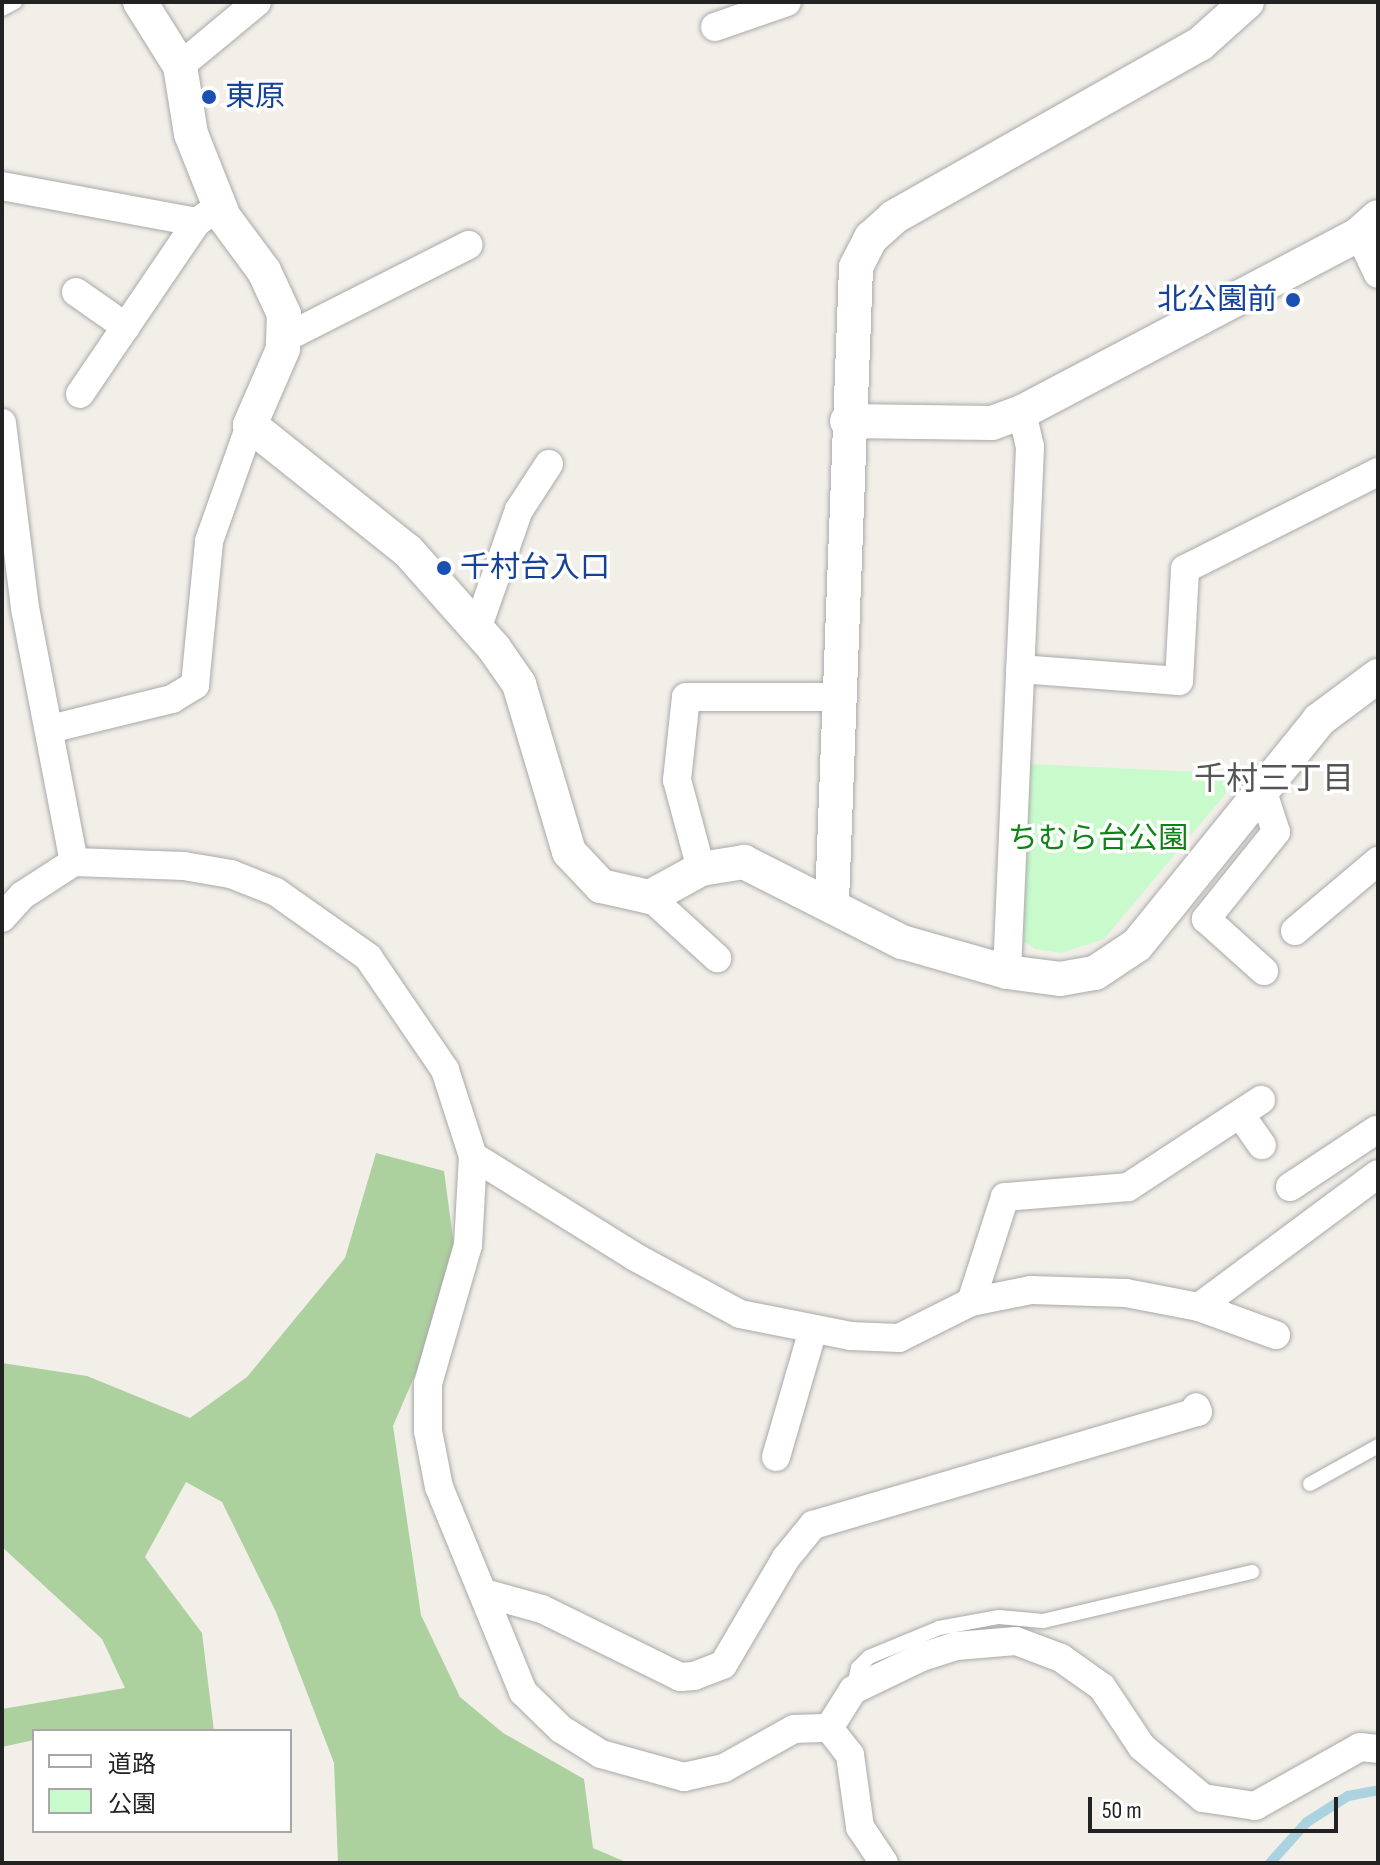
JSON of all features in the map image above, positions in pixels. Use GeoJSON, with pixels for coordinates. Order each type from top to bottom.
{"type":"FeatureCollection","features":[{"type":"Feature","properties":{"kind":"street"},"geometry":{"type":"LineString","coordinates":[[50,729],[172,699],[195,685],[209,541],[283,339],[278,294],[209,214],[180,66],[140,2]]}},
{"type":"Feature","properties":{"kind":"street"},"geometry":{"type":"LineString","coordinates":[[180,66],[257,2]]}},
{"type":"Feature","properties":{"kind":"street"},"geometry":{"type":"LineString","coordinates":[[715,27],[787,2]]}},
{"type":"Feature","properties":{"kind":"street"},"geometry":{"type":"LineString","coordinates":[[832,901],[852,291],[871,238],[922,200],[1200,44],[1247,2]]}},
{"type":"Feature","properties":{"kind":"street"},"geometry":{"type":"LineString","coordinates":[[2,186],[209,214]]}},
{"type":"Feature","properties":{"kind":"street"},"geometry":{"type":"LineString","coordinates":[[80,394],[209,214]]}},
{"type":"Feature","properties":{"kind":"street"},"geometry":{"type":"LineString","coordinates":[[847,421],[992,423],[1022,412],[1368,226],[1378,274]]}},
{"type":"Feature","properties":{"kind":"street"},"geometry":{"type":"LineString","coordinates":[[283,339],[468,245]]}},
{"type":"Feature","properties":{"kind":"street"},"geometry":{"type":"LineString","coordinates":[[76,292],[126,327]]}},
{"type":"Feature","properties":{"kind":"street"},"geometry":{"type":"LineString","coordinates":[[1007,972],[1030,447],[1022,412]]}},
{"type":"Feature","properties":{"kind":"street"},"geometry":{"type":"LineString","coordinates":[[2,423],[25,608],[74,862]]}},
{"type":"Feature","properties":{"kind":"street"},"geometry":{"type":"LineString","coordinates":[[250,425],[408,551],[477,629],[519,684],[569,852],[581,871],[601,886],[650,897],[717,958]]}},
{"type":"Feature","properties":{"kind":"street"},"geometry":{"type":"LineString","coordinates":[[477,629],[519,510],[549,464]]}},
{"type":"Feature","properties":{"kind":"street"},"geometry":{"type":"LineString","coordinates":[[1020,669],[1179,681],[1185,569],[1378,472]]}},
{"type":"Feature","properties":{"kind":"street"},"geometry":{"type":"LineString","coordinates":[[650,897],[701,869],[744,862],[832,901],[878,933],[1007,972],[1060,979],[1095,973],[1123,959],[1319,720],[1378,676]]}},
{"type":"Feature","properties":{"kind":"street"},"geometry":{"type":"LineString","coordinates":[[701,869],[677,780],[686,697],[838,697]]}},
{"type":"Feature","properties":{"kind":"street"},"geometry":{"type":"LineString","coordinates":[[1262,789],[1276,832],[1206,919],[1264,971]]}},
{"type":"Feature","properties":{"kind":"street"},"geometry":{"type":"LineString","coordinates":[[1295,931],[1378,861]]}},
{"type":"Feature","properties":{"kind":"street"},"geometry":{"type":"LineString","coordinates":[[2,918],[23,895],[74,862],[231,874],[276,892],[368,957],[403,1003],[445,1070],[473,1156],[468,1245],[428,1384],[428,1431],[439,1487],[523,1692],[561,1729],[601,1754],[684,1777],[724,1768],[794,1729],[829,1728]]}},
{"type":"Feature","properties":{"kind":"street"},"geometry":{"type":"LineString","coordinates":[[971,1302],[1005,1197],[1128,1187],[1251,1107],[1262,1145]]}},
{"type":"Feature","properties":{"kind":"street"},"geometry":{"type":"LineString","coordinates":[[1377,1129],[1378,1164]]}},
{"type":"Feature","properties":{"kind":"street"},"geometry":{"type":"LineString","coordinates":[[1290,1187],[1377,1129]]}},
{"type":"Feature","properties":{"kind":"street"},"geometry":{"type":"LineString","coordinates":[[473,1156],[635,1257],[740,1314],[813,1330],[899,1338],[971,1302],[1065,1289],[1199,1307],[1276,1335]]}},
{"type":"Feature","properties":{"kind":"street"},"geometry":{"type":"LineString","coordinates":[[1199,1307],[1378,1174]]}},
{"type":"Feature","properties":{"kind":"street"},"geometry":{"type":"LineString","coordinates":[[776,1457],[813,1330]]}},
{"type":"Feature","properties":{"kind":"street"},"geometry":{"type":"LineString","coordinates":[[484,1593],[542,1609],[680,1677],[694,1676],[723,1665],[786,1558],[813,1525],[1198,1412],[1196,1407]]}},
{"type":"Feature","properties":{"kind":"street"},"geometry":{"type":"LineString","coordinates":[[829,1728],[852,1691],[956,1646],[1016,1641],[1061,1658],[1102,1687],[1142,1747],[1181,1785],[1239,1808],[1272,1798],[1360,1747],[1378,1749]]}},
{"type":"Feature","properties":{"kind":"street"},"geometry":{"type":"LineString","coordinates":[[829,1728],[850,1755],[860,1827],[884,1863]]}},
{"type":"Feature","properties":{"kind":"lane"},"geometry":{"type":"LineString","coordinates":[[2,9],[15,2]]}},
{"type":"Feature","properties":{"kind":"lane"},"geometry":{"type":"LineString","coordinates":[[1310,1484],[1378,1446]]}},
{"type":"Feature","properties":{"kind":"lane"},"geometry":{"type":"LineString","coordinates":[[852,1691],[858,1668],[869,1657],[939,1628],[999,1617],[1043,1621],[1252,1572]]}},
{"type":"Feature","properties":{"kind":"green space","name":"ちむら台公園"},"geometry":{"type":"Polygon","coordinates":[[[1029,764],[1242,774],[1104,939],[1061,953],[1035,949],[1021,939],[1029,764]]]}},
{"type":"Feature","properties":{"kind":"green space"},"geometry":{"type":"Polygon","coordinates":[[[376,1153],[444,1171],[458,1275],[393,1426],[421,1615],[460,1697],[503,1733],[584,1779],[593,1848],[628,1863],[338,1863],[334,1763],[276,1612],[222,1502],[186,1482],[145,1557],[202,1633],[214,1729],[32,1729],[32,1740],[2,1747],[2,1709],[125,1688],[102,1639],[2,1547],[2,1363],[87,1376],[190,1418],[247,1377],[345,1258],[376,1153]]]}},
{"type":"Feature","properties":{"kind":"waterway"},"geometry":{"type":"LineString","coordinates":[[1270,1863],[1307,1822],[1348,1796],[1378,1790]]}},
{"type":"Feature","properties":{"kind":"place","name":"東原"},"geometry":{"type":"Point","coordinates":[209,97]}},
{"type":"Feature","properties":{"kind":"place","name":"北公園前"},"geometry":{"type":"Point","coordinates":[1293,300]}},
{"type":"Feature","properties":{"kind":"place","name":"千村台入口"},"geometry":{"type":"Point","coordinates":[444,568]}},
{"type":"Feature","properties":{"kind":"district","name":"千村三丁目"},"geometry":{"type":"Point","coordinates":[1274,780]}}]}
